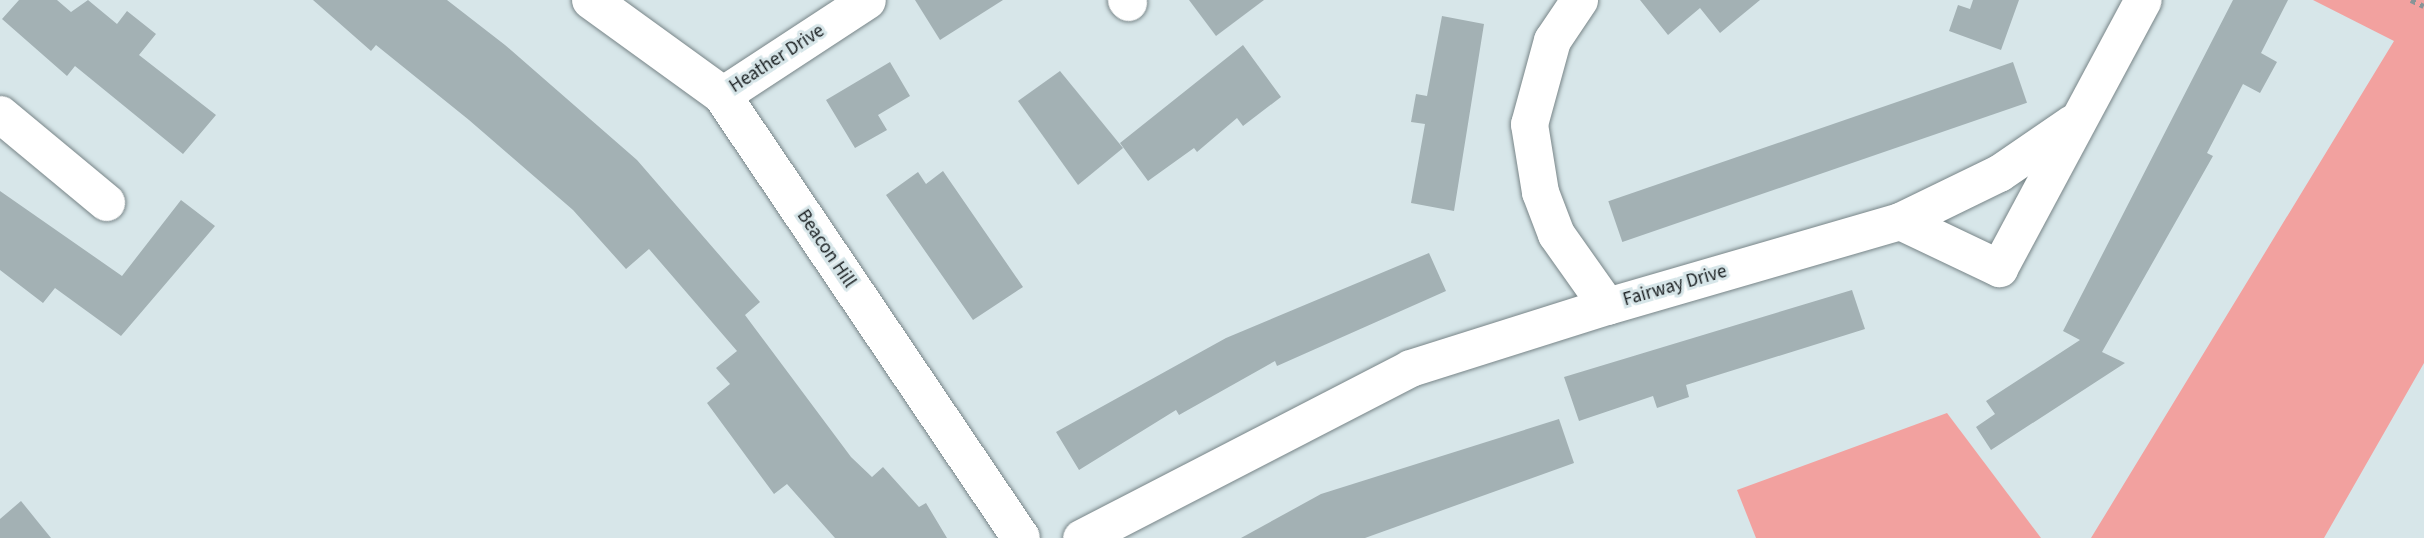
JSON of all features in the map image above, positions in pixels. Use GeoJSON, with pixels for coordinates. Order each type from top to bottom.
{"type":"FeatureCollection","features":[{"type":"Feature","properties":{"kind":"street","name":"Beacon Hill"},"geometry":{"type":"LineString","coordinates":[[590,0],[722,95],[1021,538]]}},
{"type":"Feature","properties":{"kind":"street","name":"Heather Drive"},"geometry":{"type":"LineString","coordinates":[[722,95],[867,0]]}},
{"type":"Feature","properties":{"kind":"street"},"geometry":{"type":"LineString","coordinates":[[1578,0],[1552,40],[1529,124],[1540,192],[1556,234],[1607,306]]}},
{"type":"Feature","properties":{"kind":"street"},"geometry":{"type":"LineString","coordinates":[[1900,221],[1999,268],[2073,122],[2143,0]]}},
{"type":"Feature","properties":{"kind":"street"},"geometry":{"type":"LineString","coordinates":[[0,114],[106,202]]}},
{"type":"Feature","properties":{"kind":"street","name":"Fairway Drive"},"geometry":{"type":"LineString","coordinates":[[1081,538],[1410,368],[1607,306],[1900,221],[2000,173],[2073,122]]}},
{"type":"Feature","properties":{"kind":"path"},"geometry":{"type":"LineString","coordinates":[[2411,0],[2424,6]]}},
{"type":"Feature","properties":{"kind":"shaded area"},"geometry":{"type":"Polygon","coordinates":[[[2313,0],[2424,0],[2424,363],[2324,538],[2091,538],[2394,41],[2313,0]]]}},
{"type":"Feature","properties":{"kind":"shaded area"},"geometry":{"type":"Polygon","coordinates":[[[1947,413],[2041,538],[1756,538],[1737,490],[1947,413]]]}},
{"type":"Feature","properties":{"kind":"building"},"geometry":{"type":"Polygon","coordinates":[[[19,0],[57,0],[71,12],[88,0],[117,24],[127,11],[156,34],[139,55],[216,115],[183,154],[75,66],[67,76],[2,19],[19,0]]]}},
{"type":"Feature","properties":{"kind":"building"},"geometry":{"type":"Polygon","coordinates":[[[313,0],[447,0],[505,45],[637,160],[760,302],[745,315],[851,457],[872,477],[883,467],[919,507],[926,503],[947,538],[835,538],[787,484],[774,494],[707,403],[730,384],[716,368],[737,351],[649,249],[626,269],[573,210],[469,120],[376,45],[371,51],[313,0]]]}},
{"type":"Feature","properties":{"kind":"building"},"geometry":{"type":"Polygon","coordinates":[[[915,0],[1003,0],[940,40],[915,0]]]}},
{"type":"Feature","properties":{"kind":"building"},"geometry":{"type":"Polygon","coordinates":[[[1189,0],[1264,0],[1216,36],[1189,0]]]}},
{"type":"Feature","properties":{"kind":"building"},"geometry":{"type":"Polygon","coordinates":[[[1640,0],[1760,0],[1720,33],[1700,8],[1668,35],[1640,0]]]}},
{"type":"Feature","properties":{"kind":"building"},"geometry":{"type":"Polygon","coordinates":[[[1973,0],[2019,0],[2001,50],[1949,31],[1958,5],[1970,9],[1973,0]]]}},
{"type":"Feature","properties":{"kind":"building"},"geometry":{"type":"Polygon","coordinates":[[[2233,0],[2288,0],[2261,53],[2277,62],[2260,93],[2243,84],[2207,153],[2213,156],[2102,352],[2125,363],[1991,450],[1976,427],[1995,414],[1986,401],[2080,340],[2063,331],[2233,0]]]}},
{"type":"Feature","properties":{"kind":"building"},"geometry":{"type":"Polygon","coordinates":[[[1442,16],[1484,24],[1454,211],[1411,203],[1425,124],[1411,122],[1416,94],[1427,96],[1442,16]]]}},
{"type":"Feature","properties":{"kind":"building"},"geometry":{"type":"Polygon","coordinates":[[[1243,45],[1281,97],[1243,126],[1237,118],[1197,152],[1194,148],[1148,181],[1120,143],[1243,45]]]}},
{"type":"Feature","properties":{"kind":"building"},"geometry":{"type":"Polygon","coordinates":[[[890,62],[910,96],[878,115],[887,130],[855,148],[826,100],[890,62]]]}},
{"type":"Feature","properties":{"kind":"building"},"geometry":{"type":"Polygon","coordinates":[[[2013,62],[2027,103],[1622,242],[1608,201],[2013,62]]]}},
{"type":"Feature","properties":{"kind":"building"},"geometry":{"type":"Polygon","coordinates":[[[1060,71],[1123,148],[1078,185],[1018,101],[1060,71]]]}},
{"type":"Feature","properties":{"kind":"building"},"geometry":{"type":"Polygon","coordinates":[[[943,171],[1023,287],[973,320],[886,195],[918,172],[926,184],[943,171]]]}},
{"type":"Feature","properties":{"kind":"building"},"geometry":{"type":"Polygon","coordinates":[[[0,191],[122,276],[181,200],[215,226],[121,336],[55,288],[43,303],[0,270],[0,191]]]}},
{"type":"Feature","properties":{"kind":"building"},"geometry":{"type":"Polygon","coordinates":[[[1429,253],[1446,291],[1277,366],[1275,361],[1179,415],[1176,410],[1079,470],[1056,432],[1226,338],[1429,253]]]}},
{"type":"Feature","properties":{"kind":"building"},"geometry":{"type":"Polygon","coordinates":[[[1852,290],[1865,329],[1686,385],[1689,397],[1657,408],[1653,396],[1579,421],[1564,377],[1852,290]]]}},
{"type":"Feature","properties":{"kind":"building"},"geometry":{"type":"Polygon","coordinates":[[[1559,419],[1574,463],[1365,538],[1241,538],[1321,494],[1559,419]]]}},
{"type":"Feature","properties":{"kind":"building"},"geometry":{"type":"Polygon","coordinates":[[[21,501],[51,538],[0,538],[0,519],[21,501]]]}}]}
